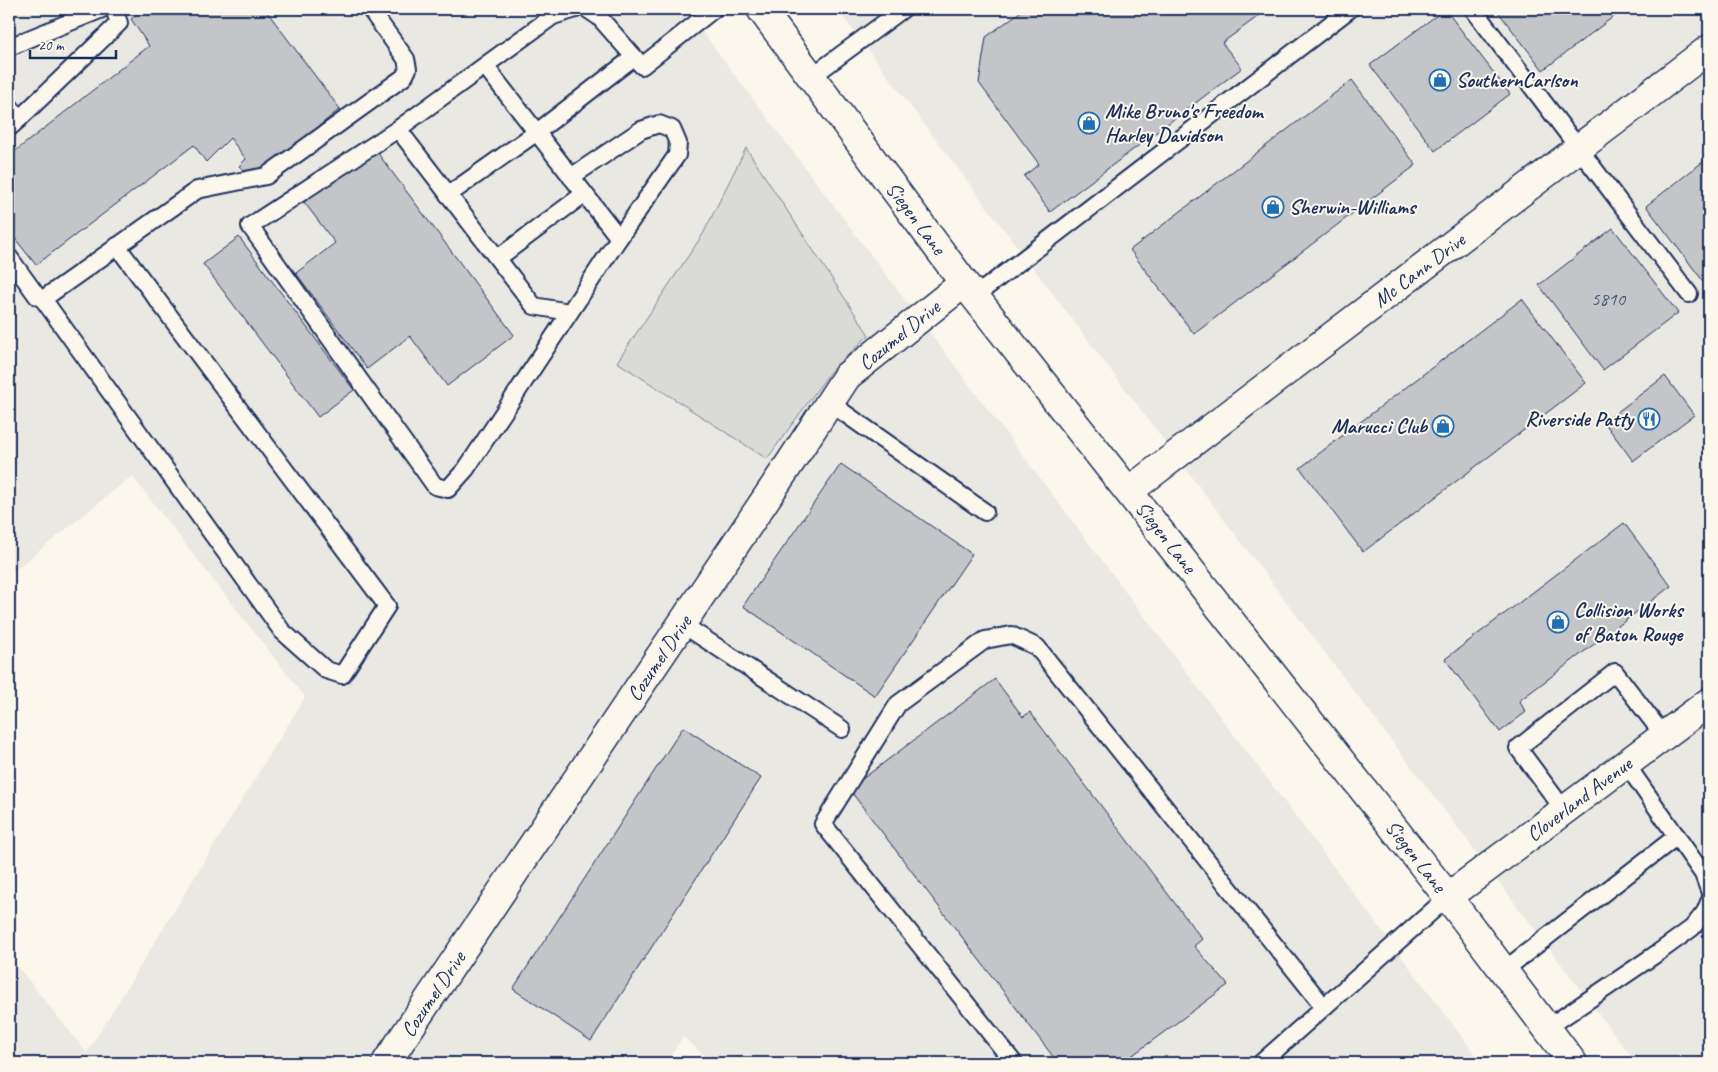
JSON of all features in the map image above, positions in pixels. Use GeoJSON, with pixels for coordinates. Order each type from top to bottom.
{"type":"FeatureCollection","features":[{"type":"Feature","properties":{"kind":"street","name":"Siegen Lane"},"geometry":{"type":"LineString","coordinates":[[761,9],[969,290],[1448,897],[1574,1063]]}},
{"type":"Feature","properties":{"kind":"street","name":"Mc Cann Drive"},"geometry":{"type":"LineString","coordinates":[[1129,491],[1709,49]]}},
{"type":"Feature","properties":{"kind":"street","name":"Cozumel Drive"},"geometry":{"type":"LineString","coordinates":[[386,1063],[847,376],[969,290]]}},
{"type":"Feature","properties":{"kind":"street","name":"Cloverland Avenue"},"geometry":{"type":"LineString","coordinates":[[1448,897],[1709,702]]}},
{"type":"Feature","properties":{"kind":"lane"},"geometry":{"type":"LineString","coordinates":[[9,47],[102,9]]}},
{"type":"Feature","properties":{"kind":"lane"},"geometry":{"type":"LineString","coordinates":[[13,124],[120,23],[114,9]]}},
{"type":"Feature","properties":{"kind":"lane"},"geometry":{"type":"LineString","coordinates":[[43,298],[197,190],[266,176],[404,77],[408,69],[406,59],[370,9]]}},
{"type":"Feature","properties":{"kind":"lane"},"geometry":{"type":"LineString","coordinates":[[571,177],[641,130],[659,124],[672,129],[678,142],[677,155],[569,312],[466,469],[448,489],[435,486],[250,226],[398,129],[553,16],[576,9]]}},
{"type":"Feature","properties":{"kind":"lane"},"geometry":{"type":"LineString","coordinates":[[587,9],[598,17],[642,66],[714,9]]}},
{"type":"Feature","properties":{"kind":"lane"},"geometry":{"type":"LineString","coordinates":[[811,77],[903,9]]}},
{"type":"Feature","properties":{"kind":"lane"},"geometry":{"type":"LineString","coordinates":[[969,290],[1350,9]]}},
{"type":"Feature","properties":{"kind":"lane"},"geometry":{"type":"LineString","coordinates":[[1473,9],[1689,294]]}},
{"type":"Feature","properties":{"kind":"lane"},"geometry":{"type":"LineString","coordinates":[[448,195],[537,132],[634,57]]}},
{"type":"Feature","properties":{"kind":"lane"},"geometry":{"type":"LineString","coordinates":[[485,66],[619,238]]}},
{"type":"Feature","properties":{"kind":"lane"},"geometry":{"type":"LineString","coordinates":[[9,105],[13,124]]}},
{"type":"Feature","properties":{"kind":"lane"},"geometry":{"type":"LineString","coordinates":[[398,129],[534,306],[569,312]]}},
{"type":"Feature","properties":{"kind":"lane"},"geometry":{"type":"LineString","coordinates":[[498,258],[584,194]]}},
{"type":"Feature","properties":{"kind":"lane"},"geometry":{"type":"LineString","coordinates":[[9,257],[37,296],[43,298],[282,631],[326,670],[342,675],[387,606],[117,246]]}},
{"type":"Feature","properties":{"kind":"lane"},"geometry":{"type":"LineString","coordinates":[[830,403],[985,512]]}},
{"type":"Feature","properties":{"kind":"lane"},"geometry":{"type":"LineString","coordinates":[[682,624],[842,729]]}},
{"type":"Feature","properties":{"kind":"lane"},"geometry":{"type":"LineString","coordinates":[[1014,1063],[823,824],[898,704],[984,640],[1011,635],[1037,647],[1324,1007]]}},
{"type":"Feature","properties":{"kind":"lane"},"geometry":{"type":"LineString","coordinates":[[1564,810],[1518,748],[1615,672],[1664,736]]}},
{"type":"Feature","properties":{"kind":"lane"},"geometry":{"type":"LineString","coordinates":[[1626,764],[1703,874],[1709,890]]}},
{"type":"Feature","properties":{"kind":"lane"},"geometry":{"type":"LineString","coordinates":[[1504,971],[1677,836]]}},
{"type":"Feature","properties":{"kind":"lane"},"geometry":{"type":"LineString","coordinates":[[1261,1063],[1448,897]]}},
{"type":"Feature","properties":{"kind":"lane"},"geometry":{"type":"LineString","coordinates":[[1547,1028],[1660,952],[1692,928],[1705,912],[1709,902]]}},
{"type":"Feature","properties":{"kind":"shaded area"},"geometry":{"type":"Polygon","coordinates":[[[9,9],[685,9],[1482,1063],[713,1063],[683,1037],[666,1063],[9,1063],[9,956],[87,1053],[305,697],[132,476],[9,575],[9,9]]]}},
{"type":"Feature","properties":{"kind":"shaded area"},"geometry":{"type":"Polygon","coordinates":[[[837,9],[1709,9],[1709,1063],[1636,1063],[837,9]]]}},
{"type":"Feature","properties":{"kind":"shaded area"},"geometry":{"type":"Polygon","coordinates":[[[746,148],[869,335],[830,372],[767,459],[617,362],[703,234],[746,148]]]}},
{"type":"Feature","properties":{"kind":"building"},"geometry":{"type":"Polygon","coordinates":[[[143,9],[265,9],[340,109],[254,179],[239,166],[246,159],[230,138],[206,162],[194,145],[36,265],[9,231],[9,156],[149,46],[131,19],[143,9]]]}},
{"type":"Feature","properties":{"kind":"building","name":"Mike Bruno's Freedom Harley Davidson"},"geometry":{"type":"Polygon","coordinates":[[[1024,9],[1268,9],[1222,43],[1242,68],[1050,212],[1024,176],[1039,164],[979,83],[986,37],[1024,9]]]}},
{"type":"Feature","properties":{"kind":"building","name":"SouthernCarlson"},"geometry":{"type":"Polygon","coordinates":[[[1445,9],[1510,94],[1435,151],[1370,65],[1445,9]]]}},
{"type":"Feature","properties":{"kind":"building"},"geometry":{"type":"Polygon","coordinates":[[[1496,9],[1614,9],[1617,14],[1543,70],[1496,9]]]}},
{"type":"Feature","properties":{"kind":"building","name":"Sherwin-Williams"},"geometry":{"type":"Polygon","coordinates":[[[1352,80],[1416,165],[1194,334],[1130,250],[1352,80]]]}},
{"type":"Feature","properties":{"kind":"building"},"geometry":{"type":"Polygon","coordinates":[[[374,148],[514,335],[447,386],[410,336],[367,369],[296,273],[335,243],[304,202],[374,148]]]}},
{"type":"Feature","properties":{"kind":"building"},"geometry":{"type":"Polygon","coordinates":[[[1709,157],[1709,289],[1646,206],[1709,157]]]}},
{"type":"Feature","properties":{"kind":"building"},"geometry":{"type":"Polygon","coordinates":[[[1613,228],[1678,313],[1603,370],[1539,285],[1613,228]]]}},
{"type":"Feature","properties":{"kind":"building"},"geometry":{"type":"Polygon","coordinates":[[[239,237],[354,390],[318,417],[203,264],[239,237]]]}},
{"type":"Feature","properties":{"kind":"building","name":"Marucci Club"},"geometry":{"type":"Polygon","coordinates":[[[1522,299],[1586,383],[1363,552],[1300,468],[1522,299]]]}},
{"type":"Feature","properties":{"kind":"building","name":"Riverside Patty"},"geometry":{"type":"Polygon","coordinates":[[[1665,376],[1694,415],[1633,461],[1604,422],[1665,376]]]}},
{"type":"Feature","properties":{"kind":"building"},"geometry":{"type":"Polygon","coordinates":[[[841,464],[972,554],[875,696],[743,606],[841,464]]]}},
{"type":"Feature","properties":{"kind":"building","name":"Collision Works of Baton Rouge"},"geometry":{"type":"Polygon","coordinates":[[[1624,523],[1671,586],[1519,701],[1526,712],[1500,732],[1445,659],[1624,523]]]}},
{"type":"Feature","properties":{"kind":"building"},"geometry":{"type":"Polygon","coordinates":[[[995,679],[1023,717],[1030,712],[1202,939],[1194,946],[1228,985],[1122,1063],[1058,1063],[849,789],[995,679]]]}},
{"type":"Feature","properties":{"kind":"building"},"geometry":{"type":"Polygon","coordinates":[[[683,727],[761,778],[591,1041],[513,989],[683,727]]]}},
{"type":"Feature","properties":{"kind":"place","name":"SouthernCarlson"},"geometry":{"type":"Point","coordinates":[1440,80]}},
{"type":"Feature","properties":{"kind":"place","name":"Mike Bruno's Freedom Harley Davidson"},"geometry":{"type":"Point","coordinates":[1089,123]}},
{"type":"Feature","properties":{"kind":"place","name":"Sherwin-Williams"},"geometry":{"type":"Point","coordinates":[1273,207]}},
{"type":"Feature","properties":{"kind":"place","name":"Riverside Patty"},"geometry":{"type":"Point","coordinates":[1649,419]}},
{"type":"Feature","properties":{"kind":"place","name":"Marucci Club"},"geometry":{"type":"Point","coordinates":[1443,426]}},
{"type":"Feature","properties":{"kind":"place","name":"Collision Works of Baton Rouge"},"geometry":{"type":"Point","coordinates":[1558,622]}}]}
